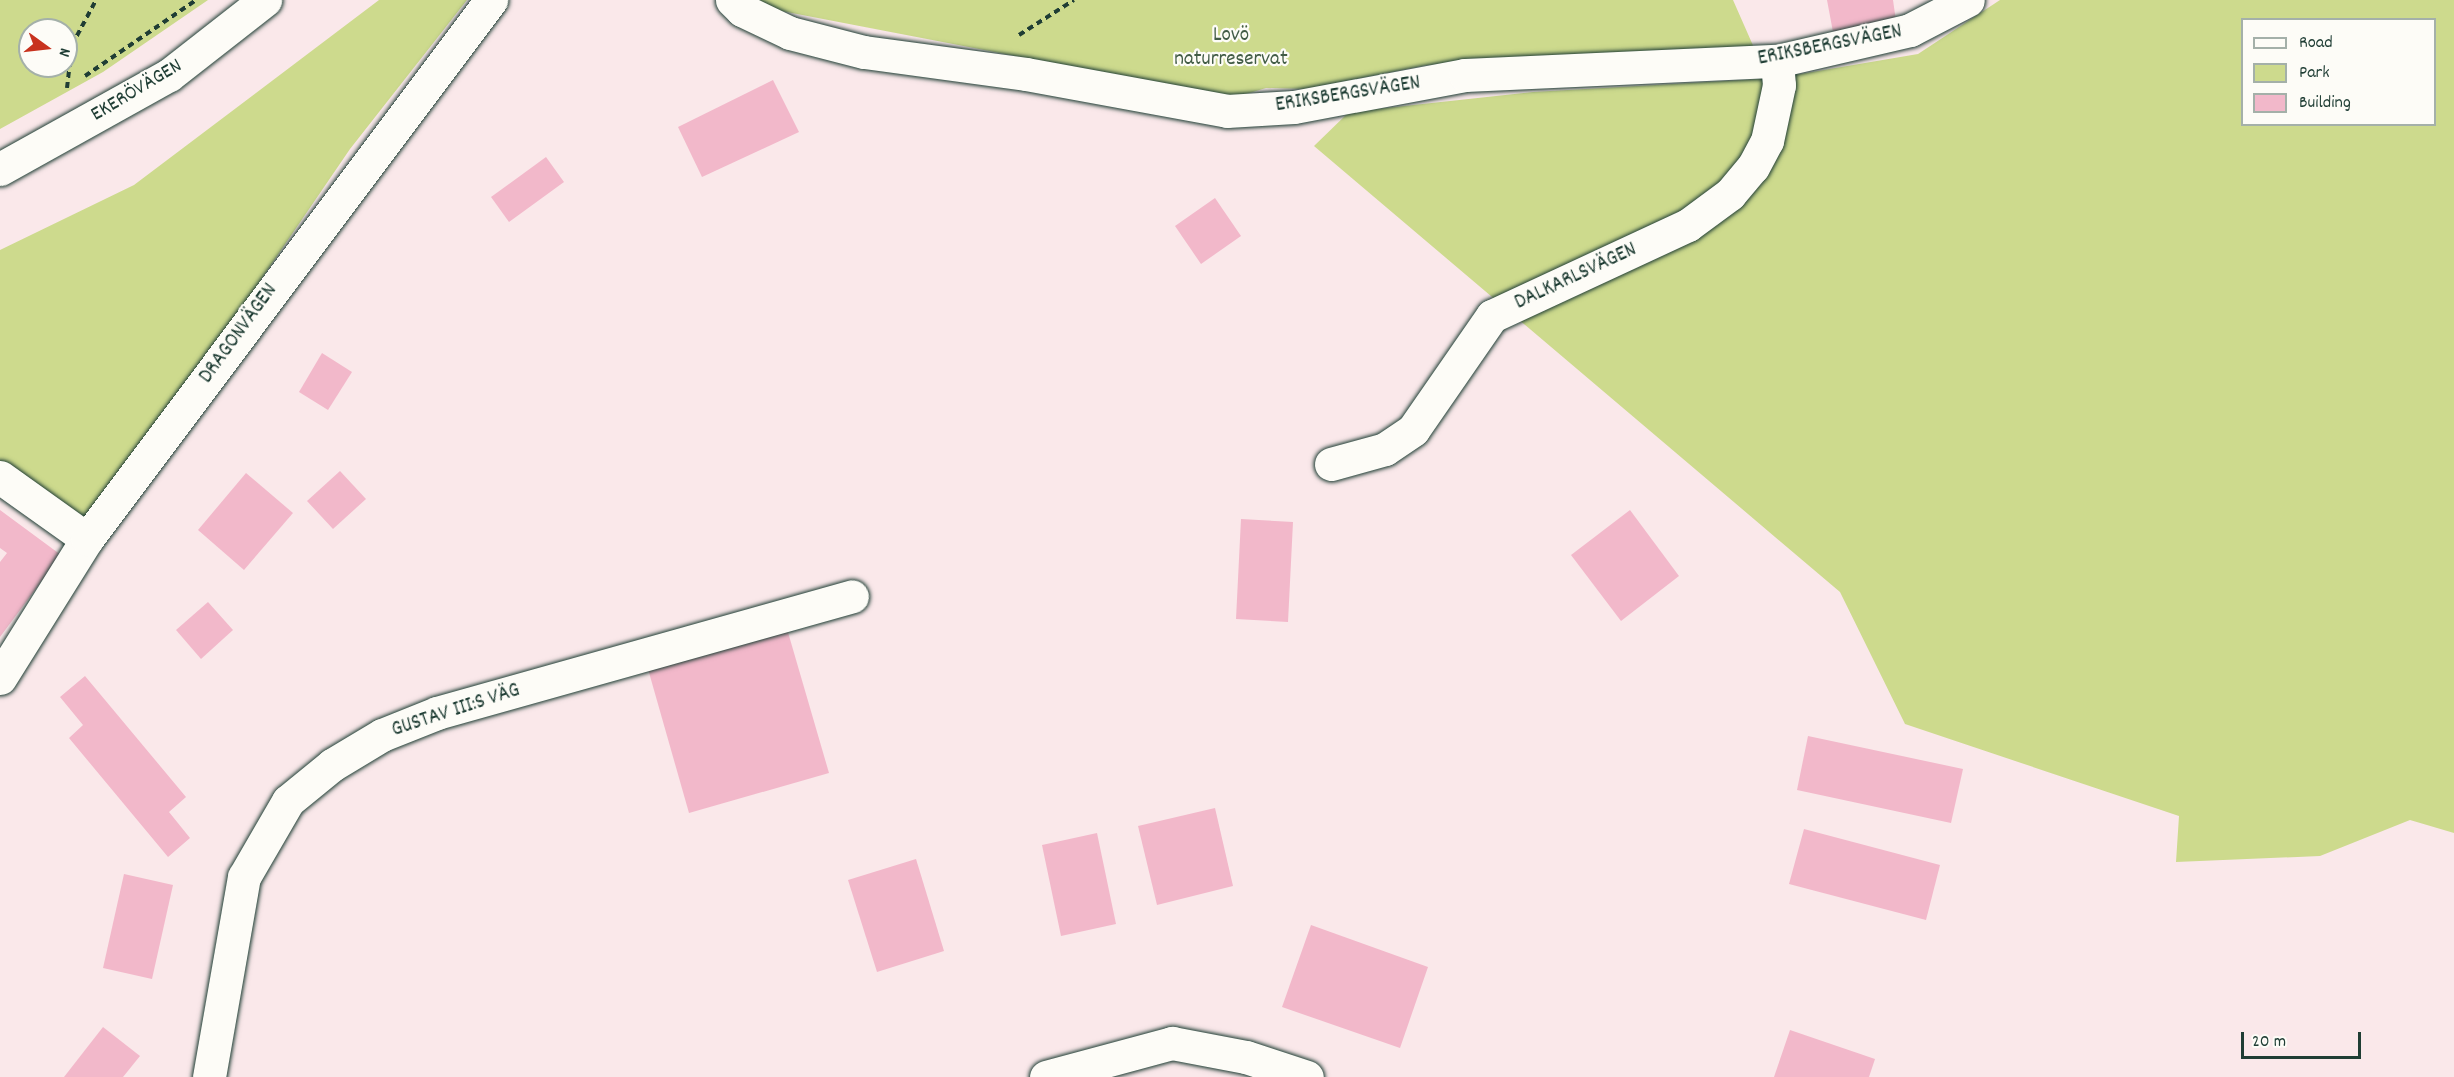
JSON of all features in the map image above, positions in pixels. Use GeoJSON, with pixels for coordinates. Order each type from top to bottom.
{"type":"FeatureCollection","features":[{"type":"Feature","properties":{"kind":"street","name":"EKERÖVÄGEN"},"geometry":{"type":"LineString","coordinates":[[0,170],[169,75],[266,0]]}},
{"type":"Feature","properties":{"kind":"street","name":"DRAGONVÄGEN"},"geometry":{"type":"LineString","coordinates":[[0,678],[87,539],[491,0]]}},
{"type":"Feature","properties":{"kind":"street","name":"ERIKSBERGSVÄGEN"},"geometry":{"type":"LineString","coordinates":[[732,0],[742,10],[790,33],[864,52],[1026,74],[1227,111],[1294,107],[1465,75],[1777,61],[1910,30],[1968,0]]}},
{"type":"Feature","properties":{"kind":"street","name":"DALKARLSVÄGEN"},"geometry":{"type":"LineString","coordinates":[[1331,464],[1385,449],[1413,430],[1492,316],[1688,225],[1730,194],[1753,167],[1767,141],[1779,85],[1777,61]]}},
{"type":"Feature","properties":{"kind":"street"},"geometry":{"type":"LineString","coordinates":[[0,477],[87,539]]}},
{"type":"Feature","properties":{"kind":"street","name":"GUSTAV III:S VÄG"},"geometry":{"type":"LineString","coordinates":[[208,1077],[244,877],[288,801],[332,765],[382,735],[437,714],[852,596]]}},
{"type":"Feature","properties":{"kind":"street"},"geometry":{"type":"LineString","coordinates":[[1046,1077],[1172,1043],[1240,1067],[1307,1077]]}},
{"type":"Feature","properties":{"kind":"path"},"geometry":{"type":"LineString","coordinates":[[67,88],[72,45],[96,0]]}},
{"type":"Feature","properties":{"kind":"path"},"geometry":{"type":"LineString","coordinates":[[58,93],[196,0]]}},
{"type":"Feature","properties":{"kind":"green space"},"geometry":{"type":"Polygon","coordinates":[[[0,0],[208,0],[103,72],[0,129],[0,0]]]}},
{"type":"Feature","properties":{"kind":"green space"},"geometry":{"type":"Polygon","coordinates":[[[379,0],[467,0],[350,149],[183,394],[81,524],[0,464],[0,250],[134,185],[379,0]]]}},
{"type":"Feature","properties":{"kind":"green space","name":"Lovö naturreservat"},"geometry":{"type":"Polygon","coordinates":[[[748,0],[1733,0],[1755,50],[1427,65],[1305,89],[1266,88],[1233,98],[755,6],[748,0]]]}},
{"type":"Feature","properties":{"kind":"green space"},"geometry":{"type":"Polygon","coordinates":[[[2000,0],[2454,0],[2454,833],[2410,820],[2320,856],[2176,862],[2179,816],[1905,724],[1840,592],[1314,146],[1349,112],[1533,92],[1777,78],[1918,54],[2000,0]]]}},
{"type":"Feature","properties":{"kind":"building"},"geometry":{"type":"Polygon","coordinates":[[[1827,0],[1893,0],[1896,21],[1833,32],[1827,0]]]}},
{"type":"Feature","properties":{"kind":"building"},"geometry":{"type":"Polygon","coordinates":[[[773,80],[799,132],[702,177],[678,127],[773,80]]]}},
{"type":"Feature","properties":{"kind":"building"},"geometry":{"type":"Polygon","coordinates":[[[546,157],[564,182],[509,222],[491,197],[546,157]]]}},
{"type":"Feature","properties":{"kind":"building"},"geometry":{"type":"Polygon","coordinates":[[[1215,198],[1241,236],[1201,264],[1175,226],[1215,198]]]}},
{"type":"Feature","properties":{"kind":"building"},"geometry":{"type":"Polygon","coordinates":[[[322,353],[352,372],[328,410],[299,392],[322,353]]]}},
{"type":"Feature","properties":{"kind":"building"},"geometry":{"type":"Polygon","coordinates":[[[340,471],[366,499],[333,529],[307,501],[340,471]]]}},
{"type":"Feature","properties":{"kind":"building"},"geometry":{"type":"Polygon","coordinates":[[[246,473],[293,513],[244,570],[198,530],[246,473]]]}},
{"type":"Feature","properties":{"kind":"building"},"geometry":{"type":"Polygon","coordinates":[[[0,510],[61,555],[0,637],[0,562],[7,553],[0,548],[0,510]]]}},
{"type":"Feature","properties":{"kind":"building"},"geometry":{"type":"Polygon","coordinates":[[[1630,510],[1679,576],[1621,621],[1571,555],[1630,510]]]}},
{"type":"Feature","properties":{"kind":"building"},"geometry":{"type":"Polygon","coordinates":[[[1241,519],[1293,522],[1288,622],[1236,619],[1241,519]]]}},
{"type":"Feature","properties":{"kind":"building"},"geometry":{"type":"Polygon","coordinates":[[[208,602],[233,630],[201,659],[176,630],[208,602]]]}},
{"type":"Feature","properties":{"kind":"building"},"geometry":{"type":"Polygon","coordinates":[[[785,622],[829,773],[689,813],[646,662],[785,622]]]}},
{"type":"Feature","properties":{"kind":"building"},"geometry":{"type":"Polygon","coordinates":[[[85,676],[186,797],[169,812],[190,838],[168,857],[69,738],[83,725],[60,697],[85,676]]]}},
{"type":"Feature","properties":{"kind":"building"},"geometry":{"type":"Polygon","coordinates":[[[1808,736],[1963,769],[1951,823],[1797,790],[1808,736]]]}},
{"type":"Feature","properties":{"kind":"building"},"geometry":{"type":"Polygon","coordinates":[[[1215,808],[1233,886],[1157,905],[1138,826],[1215,808]]]}},
{"type":"Feature","properties":{"kind":"building"},"geometry":{"type":"Polygon","coordinates":[[[1804,829],[1940,865],[1926,920],[1789,884],[1804,829]]]}},
{"type":"Feature","properties":{"kind":"building"},"geometry":{"type":"Polygon","coordinates":[[[1097,833],[1116,924],[1061,936],[1042,845],[1097,833]]]}},
{"type":"Feature","properties":{"kind":"building"},"geometry":{"type":"Polygon","coordinates":[[[916,859],[944,951],[877,972],[848,880],[916,859]]]}},
{"type":"Feature","properties":{"kind":"building"},"geometry":{"type":"Polygon","coordinates":[[[124,874],[173,885],[152,979],[103,968],[124,874]]]}},
{"type":"Feature","properties":{"kind":"building"},"geometry":{"type":"Polygon","coordinates":[[[1311,925],[1428,967],[1400,1048],[1282,1007],[1311,925]]]}},
{"type":"Feature","properties":{"kind":"building"},"geometry":{"type":"Polygon","coordinates":[[[103,1027],[140,1056],[123,1077],[64,1077],[103,1027]]]}},
{"type":"Feature","properties":{"kind":"building"},"geometry":{"type":"Polygon","coordinates":[[[1790,1030],[1875,1059],[1869,1077],[1774,1077],[1790,1030]]]}}]}
